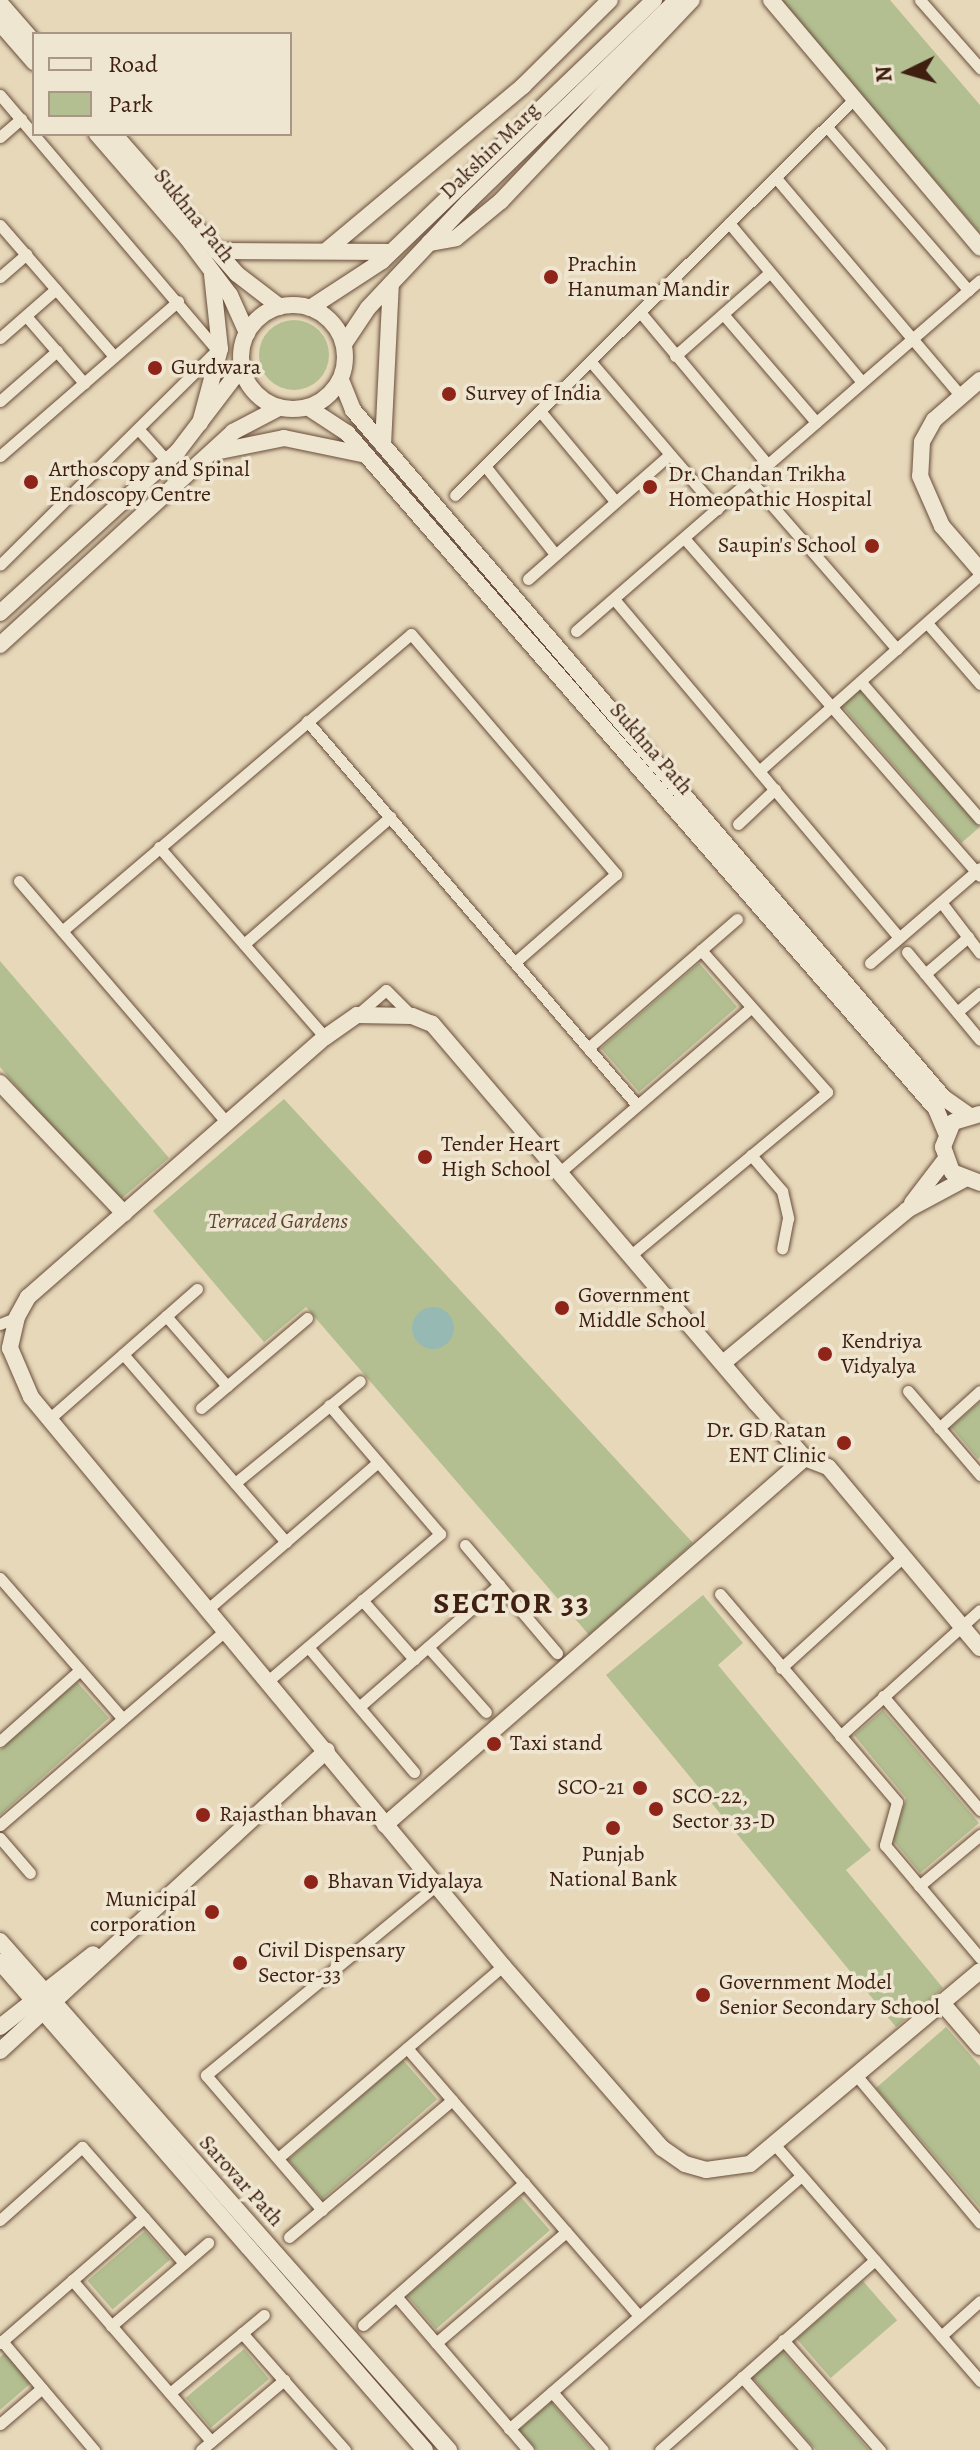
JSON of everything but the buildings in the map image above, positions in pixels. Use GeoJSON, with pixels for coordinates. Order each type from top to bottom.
{"type":"FeatureCollection","features":[{"type":"Feature","properties":{"kind":"main road"},"geometry":{"type":"LineString","coordinates":[[327,250],[523,86],[610,0]]}},
{"type":"Feature","properties":{"kind":"main road","name":"Dakshin Marg"},"geometry":{"type":"LineString","coordinates":[[310,308],[391,252],[654,0]]}},
{"type":"Feature","properties":{"kind":"main road","name":"Dakshin Marg"},"geometry":{"type":"LineString","coordinates":[[344,344],[391,284],[429,243],[677,0]]}},
{"type":"Feature","properties":{"kind":"main road"},"geometry":{"type":"LineString","coordinates":[[429,243],[456,238],[501,201],[692,0]]}},
{"type":"Feature","properties":{"kind":"main road"},"geometry":{"type":"LineString","coordinates":[[771,0],[980,247]]}},
{"type":"Feature","properties":{"kind":"main road"},"geometry":{"type":"LineString","coordinates":[[0,3],[32,40]]}},
{"type":"Feature","properties":{"kind":"main road"},"geometry":{"type":"LineString","coordinates":[[0,23],[32,60]]}},
{"type":"Feature","properties":{"kind":"main road","name":"Sukhna Path"},"geometry":{"type":"LineString","coordinates":[[99,136],[211,270],[247,333]]}},
{"type":"Feature","properties":{"kind":"main road","name":"Sukhna Path"},"geometry":{"type":"LineString","coordinates":[[116,136],[216,251],[280,307]]}},
{"type":"Feature","properties":{"kind":"main road"},"geometry":{"type":"LineString","coordinates":[[216,251],[391,252]]}},
{"type":"Feature","properties":{"kind":"main road"},"geometry":{"type":"LineString","coordinates":[[199,428],[220,349],[211,270]]}},
{"type":"Feature","properties":{"kind":"main road"},"geometry":{"type":"LineString","coordinates":[[383,445],[391,284]]}},
{"type":"Feature","properties":{"kind":"main road"},"geometry":{"type":"LineString","coordinates":[[0,613],[199,428],[242,367],[247,333],[280,307],[310,308],[344,344],[341,380],[309,408],[279,408],[260,398],[242,367]]}},
{"type":"Feature","properties":{"kind":"main road","name":"Sukhna Path"},"geometry":{"type":"LineString","coordinates":[[341,380],[353,410],[944,1098],[973,1114]]}},
{"type":"Feature","properties":{"kind":"main road"},"geometry":{"type":"LineString","coordinates":[[980,380],[961,396],[922,442],[920,476],[942,526],[980,573]]}},
{"type":"Feature","properties":{"kind":"main road"},"geometry":{"type":"LineString","coordinates":[[0,645],[208,455],[279,408]]}},
{"type":"Feature","properties":{"kind":"main road","name":"Sukhna Path"},"geometry":{"type":"LineString","coordinates":[[309,408],[366,455],[936,1109],[946,1132]]}},
{"type":"Feature","properties":{"kind":"main road"},"geometry":{"type":"LineString","coordinates":[[208,455],[284,438],[366,455]]}},
{"type":"Feature","properties":{"kind":"main road"},"geometry":{"type":"LineString","coordinates":[[980,1648],[828,1467],[805,1458],[432,1024],[412,1016],[357,1015],[325,1037],[28,1297],[17,1317],[10,1348],[15,1373],[49,1419],[269,1680],[503,1966],[662,2148],[685,2164],[735,2169],[775,2145],[980,1971]]}},
{"type":"Feature","properties":{"kind":"main road"},"geometry":{"type":"LineString","coordinates":[[0,1083],[124,1213]]}},
{"type":"Feature","properties":{"kind":"main road"},"geometry":{"type":"LineString","coordinates":[[723,1363],[907,1210],[945,1160],[946,1132],[973,1114]]}},
{"type":"Feature","properties":{"kind":"main road"},"geometry":{"type":"LineString","coordinates":[[907,1210],[972,1181],[945,1160]]}},
{"type":"Feature","properties":{"kind":"main road"},"geometry":{"type":"LineString","coordinates":[[385,1825],[805,1458]]}},
{"type":"Feature","properties":{"kind":"main road"},"geometry":{"type":"LineString","coordinates":[[0,2051],[50,2008],[121,1935],[327,1750]]}},
{"type":"Feature","properties":{"kind":"main road"},"geometry":{"type":"LineString","coordinates":[[0,2027],[37,1993],[121,1935]]}},
{"type":"Feature","properties":{"kind":"main road","name":"Sarovar Path"},"geometry":{"type":"LineString","coordinates":[[0,1941],[37,1993],[425,2450]]}},
{"type":"Feature","properties":{"kind":"main road","name":"Sarovar Path"},"geometry":{"type":"LineString","coordinates":[[0,1962],[37,1993]]}},
{"type":"Feature","properties":{"kind":"main road"},"geometry":{"type":"LineString","coordinates":[[942,2003],[980,2047]]}},
{"type":"Feature","properties":{"kind":"main road","name":"Sarovar Path"},"geometry":{"type":"LineString","coordinates":[[50,2008],[449,2450]]}},
{"type":"Feature","properties":{"kind":"street"},"geometry":{"type":"LineString","coordinates":[[920,0],[980,68]]}},
{"type":"Feature","properties":{"kind":"street"},"geometry":{"type":"LineString","coordinates":[[0,95],[32,132]]}},
{"type":"Feature","properties":{"kind":"street"},"geometry":{"type":"LineString","coordinates":[[455,495],[855,98]]}},
{"type":"Feature","properties":{"kind":"street"},"geometry":{"type":"LineString","coordinates":[[0,137],[21,119]]}},
{"type":"Feature","properties":{"kind":"street"},"geometry":{"type":"LineString","coordinates":[[827,127],[968,290]]}},
{"type":"Feature","properties":{"kind":"street"},"geometry":{"type":"LineString","coordinates":[[0,565],[141,432],[217,350],[36,136]]}},
{"type":"Feature","properties":{"kind":"street"},"geometry":{"type":"LineString","coordinates":[[776,178],[961,396]]}},
{"type":"Feature","properties":{"kind":"street"},"geometry":{"type":"LineString","coordinates":[[729,223],[862,382]]}},
{"type":"Feature","properties":{"kind":"street"},"geometry":{"type":"LineString","coordinates":[[0,225],[114,356]]}},
{"type":"Feature","properties":{"kind":"street"},"geometry":{"type":"LineString","coordinates":[[0,277],[26,254]]}},
{"type":"Feature","properties":{"kind":"street"},"geometry":{"type":"LineString","coordinates":[[675,356],[769,273]]}},
{"type":"Feature","properties":{"kind":"street"},"geometry":{"type":"LineString","coordinates":[[576,631],[980,280]]}},
{"type":"Feature","properties":{"kind":"street"},"geometry":{"type":"LineString","coordinates":[[0,338],[56,289]]}},
{"type":"Feature","properties":{"kind":"street"},"geometry":{"type":"LineString","coordinates":[[0,456],[178,301]]}},
{"type":"Feature","properties":{"kind":"street"},"geometry":{"type":"LineString","coordinates":[[640,312],[767,464]]}},
{"type":"Feature","properties":{"kind":"street"},"geometry":{"type":"LineString","coordinates":[[723,314],[816,422]]}},
{"type":"Feature","properties":{"kind":"street"},"geometry":{"type":"LineString","coordinates":[[26,316],[84,383]]}},
{"type":"Feature","properties":{"kind":"street"},"geometry":{"type":"LineString","coordinates":[[0,400],[57,351]]}},
{"type":"Feature","properties":{"kind":"street"},"geometry":{"type":"LineString","coordinates":[[591,362],[717,509]]}},
{"type":"Feature","properties":{"kind":"street"},"geometry":{"type":"LineString","coordinates":[[540,411],[615,501]]}},
{"type":"Feature","properties":{"kind":"street"},"geometry":{"type":"LineString","coordinates":[[141,432],[167,461]]}},
{"type":"Feature","properties":{"kind":"street"},"geometry":{"type":"LineString","coordinates":[[528,579],[669,455]]}},
{"type":"Feature","properties":{"kind":"street"},"geometry":{"type":"LineString","coordinates":[[485,466],[555,554]]}},
{"type":"Feature","properties":{"kind":"street"},"geometry":{"type":"LineString","coordinates":[[750,480],[897,649]]}},
{"type":"Feature","properties":{"kind":"street"},"geometry":{"type":"LineString","coordinates":[[684,538],[979,871],[870,963]]}},
{"type":"Feature","properties":{"kind":"street"},"geometry":{"type":"LineString","coordinates":[[759,771],[980,573]]}},
{"type":"Feature","properties":{"kind":"street"},"geometry":{"type":"LineString","coordinates":[[614,599],[899,937]]}},
{"type":"Feature","properties":{"kind":"street"},"geometry":{"type":"LineString","coordinates":[[927,623],[980,684]]}},
{"type":"Feature","properties":{"kind":"street"},"geometry":{"type":"LineString","coordinates":[[62,931],[411,634],[616,874],[515,962]]}},
{"type":"Feature","properties":{"kind":"street"},"geometry":{"type":"LineString","coordinates":[[861,682],[980,819]]}},
{"type":"Feature","properties":{"kind":"street"},"geometry":{"type":"LineString","coordinates":[[307,721],[637,1105]]}},
{"type":"Feature","properties":{"kind":"street"},"geometry":{"type":"LineString","coordinates":[[738,824],[775,789]]}},
{"type":"Feature","properties":{"kind":"street"},"geometry":{"type":"LineString","coordinates":[[244,944],[390,817]]}},
{"type":"Feature","properties":{"kind":"street"},"geometry":{"type":"LineString","coordinates":[[159,847],[325,1037]]}},
{"type":"Feature","properties":{"kind":"street"},"geometry":{"type":"LineString","coordinates":[[19,881],[226,1122]]}},
{"type":"Feature","properties":{"kind":"street"},"geometry":{"type":"LineString","coordinates":[[941,902],[980,953]]}},
{"type":"Feature","properties":{"kind":"street"},"geometry":{"type":"LineString","coordinates":[[588,1048],[737,919]]}},
{"type":"Feature","properties":{"kind":"street"},"geometry":{"type":"LineString","coordinates":[[925,974],[968,937]]}},
{"type":"Feature","properties":{"kind":"street"},"geometry":{"type":"LineString","coordinates":[[631,1255],[827,1092],[701,950]]}},
{"type":"Feature","properties":{"kind":"street"},"geometry":{"type":"LineString","coordinates":[[907,952],[980,1040]]}},
{"type":"Feature","properties":{"kind":"street"},"geometry":{"type":"LineString","coordinates":[[957,1012],[980,993]]}},
{"type":"Feature","properties":{"kind":"street"},"geometry":{"type":"LineString","coordinates":[[560,1172],[751,1008]]}},
{"type":"Feature","properties":{"kind":"street"},"geometry":{"type":"LineString","coordinates":[[751,1155],[782,1191],[788,1218],[782,1248]]}},
{"type":"Feature","properties":{"kind":"street"},"geometry":{"type":"LineString","coordinates":[[49,1419],[197,1289]]}},
{"type":"Feature","properties":{"kind":"street"},"geometry":{"type":"LineString","coordinates":[[166,1316],[227,1386]]}},
{"type":"Feature","properties":{"kind":"street"},"geometry":{"type":"LineString","coordinates":[[0,1324],[17,1317]]}},
{"type":"Feature","properties":{"kind":"street"},"geometry":{"type":"LineString","coordinates":[[201,1408],[307,1318]]}},
{"type":"Feature","properties":{"kind":"street"},"geometry":{"type":"LineString","coordinates":[[123,1354],[286,1542]]}},
{"type":"Feature","properties":{"kind":"street"},"geometry":{"type":"LineString","coordinates":[[235,1483],[360,1381]]}},
{"type":"Feature","properties":{"kind":"street"},"geometry":{"type":"LineString","coordinates":[[908,1391],[979,1473]]}},
{"type":"Feature","properties":{"kind":"street"},"geometry":{"type":"LineString","coordinates":[[939,1428],[980,1391]]}},
{"type":"Feature","properties":{"kind":"street"},"geometry":{"type":"LineString","coordinates":[[269,1680],[440,1534],[329,1405]]}},
{"type":"Feature","properties":{"kind":"street"},"geometry":{"type":"LineString","coordinates":[[209,1608],[378,1462]]}},
{"type":"Feature","properties":{"kind":"street"},"geometry":{"type":"LineString","coordinates":[[465,1545],[557,1653]]}},
{"type":"Feature","properties":{"kind":"street"},"geometry":{"type":"LineString","coordinates":[[781,1668],[902,1558]]}},
{"type":"Feature","properties":{"kind":"street"},"geometry":{"type":"LineString","coordinates":[[0,1578],[4,1593],[80,1670],[122,1718]]}},
{"type":"Feature","properties":{"kind":"street"},"geometry":{"type":"LineString","coordinates":[[359,1707],[499,1585]]}},
{"type":"Feature","properties":{"kind":"street"},"geometry":{"type":"LineString","coordinates":[[720,1594],[897,1802],[885,1845],[980,1958]]}},
{"type":"Feature","properties":{"kind":"street"},"geometry":{"type":"LineString","coordinates":[[362,1600],[414,1659]]}},
{"type":"Feature","properties":{"kind":"street"},"geometry":{"type":"LineString","coordinates":[[840,1736],[980,1610]]}},
{"type":"Feature","properties":{"kind":"street"},"geometry":{"type":"LineString","coordinates":[[0,1825],[226,1630]]}},
{"type":"Feature","properties":{"kind":"street"},"geometry":{"type":"LineString","coordinates":[[308,1647],[414,1772]]}},
{"type":"Feature","properties":{"kind":"street"},"geometry":{"type":"LineString","coordinates":[[428,1647],[486,1712]]}},
{"type":"Feature","properties":{"kind":"street"},"geometry":{"type":"LineString","coordinates":[[0,1741],[80,1670]]}},
{"type":"Feature","properties":{"kind":"street"},"geometry":{"type":"LineString","coordinates":[[883,1696],[980,1810]]}},
{"type":"Feature","properties":{"kind":"street"},"geometry":{"type":"LineString","coordinates":[[919,1886],[980,1835]]}},
{"type":"Feature","properties":{"kind":"street"},"geometry":{"type":"LineString","coordinates":[[0,1838],[30,1873]]}},
{"type":"Feature","properties":{"kind":"street"},"geometry":{"type":"LineString","coordinates":[[322,2210],[206,2075],[435,1886]]}},
{"type":"Feature","properties":{"kind":"street"},"geometry":{"type":"LineString","coordinates":[[278,2158],[503,1966]]}},
{"type":"Feature","properties":{"kind":"street"},"geometry":{"type":"LineString","coordinates":[[407,2048],[639,2316]]}},
{"type":"Feature","properties":{"kind":"street"},"geometry":{"type":"LineString","coordinates":[[856,2075],[980,2223]]}},
{"type":"Feature","properties":{"kind":"street"},"geometry":{"type":"LineString","coordinates":[[289,2237],[452,2100]]}},
{"type":"Feature","properties":{"kind":"street"},"geometry":{"type":"LineString","coordinates":[[775,2145],[980,2381]]}},
{"type":"Feature","properties":{"kind":"street"},"geometry":{"type":"LineString","coordinates":[[0,2220],[82,2147],[184,2263]]}},
{"type":"Feature","properties":{"kind":"street"},"geometry":{"type":"LineString","coordinates":[[509,2429],[801,2176]]}},
{"type":"Feature","properties":{"kind":"street"},"geometry":{"type":"LineString","coordinates":[[363,2325],[524,2183]]}},
{"type":"Feature","properties":{"kind":"street"},"geometry":{"type":"LineString","coordinates":[[94,2450],[1,2342],[144,2218]]}},
{"type":"Feature","properties":{"kind":"street"},"geometry":{"type":"LineString","coordinates":[[436,2343],[566,2232]]}},
{"type":"Feature","properties":{"kind":"street"},"geometry":{"type":"LineString","coordinates":[[111,2326],[208,2243]]}},
{"type":"Feature","properties":{"kind":"street"},"geometry":{"type":"LineString","coordinates":[[660,2450],[875,2260]]}},
{"type":"Feature","properties":{"kind":"street"},"geometry":{"type":"LineString","coordinates":[[72,2280],[211,2441]]}},
{"type":"Feature","properties":{"kind":"street"},"geometry":{"type":"LineString","coordinates":[[396,2296],[528,2450]]}},
{"type":"Feature","properties":{"kind":"street"},"geometry":{"type":"LineString","coordinates":[[941,2336],[980,2301]]}},
{"type":"Feature","properties":{"kind":"street"},"geometry":{"type":"LineString","coordinates":[[170,2393],[264,2315]]}},
{"type":"Feature","properties":{"kind":"street"},"geometry":{"type":"LineString","coordinates":[[242,2333],[340,2448]]}},
{"type":"Feature","properties":{"kind":"street"},"geometry":{"type":"LineString","coordinates":[[783,2340],[880,2450]]}},
{"type":"Feature","properties":{"kind":"street"},"geometry":{"type":"LineString","coordinates":[[742,2377],[806,2450]]}},
{"type":"Feature","properties":{"kind":"street"},"geometry":{"type":"LineString","coordinates":[[201,2450],[284,2380]]}},
{"type":"Feature","properties":{"kind":"street"},"geometry":{"type":"LineString","coordinates":[[0,2424],[42,2388]]}},
{"type":"Feature","properties":{"kind":"street"},"geometry":{"type":"LineString","coordinates":[[552,2392],[603,2450]]}},
{"type":"Feature","properties":{"kind":"green space"},"geometry":{"type":"Polygon","coordinates":[[[780,0],[890,0],[980,105],[980,233],[780,0]]]}},
{"type":"Feature","properties":{"kind":"green space"},"geometry":{"type":"Polygon","coordinates":[[[294,320],[313,326],[323,336],[329,355],[323,374],[313,384],[294,390],[275,384],[265,374],[259,355],[265,336],[275,326],[294,320]]]}},
{"type":"Feature","properties":{"kind":"green space"},"geometry":{"type":"Polygon","coordinates":[[[860,690],[979,827],[961,843],[842,706],[860,690]]]}},
{"type":"Feature","properties":{"kind":"green space"},"geometry":{"type":"Polygon","coordinates":[[[0,961],[169,1158],[116,1203],[0,1067],[0,961]]]}},
{"type":"Feature","properties":{"kind":"green space"},"geometry":{"type":"Polygon","coordinates":[[[699,963],[737,1007],[639,1092],[601,1048],[699,963]]]}},
{"type":"Feature","properties":{"kind":"green space","name":"Terraced Gardens"},"geometry":{"type":"Polygon","coordinates":[[[284,1099],[693,1543],[589,1635],[306,1307],[264,1342],[153,1211],[284,1099]]]}},
{"type":"Feature","properties":{"kind":"green space"},"geometry":{"type":"Polygon","coordinates":[[[980,1402],[980,1457],[978,1459],[951,1427],[980,1402]]]}},
{"type":"Feature","properties":{"kind":"green space"},"geometry":{"type":"Polygon","coordinates":[[[703,1595],[743,1643],[718,1665],[871,1850],[846,1870],[943,1988],[896,2027],[606,1675],[703,1595]]]}},
{"type":"Feature","properties":{"kind":"green space"},"geometry":{"type":"Polygon","coordinates":[[[77,1682],[109,1718],[0,1815],[0,1750],[77,1682]]]}},
{"type":"Feature","properties":{"kind":"green space"},"geometry":{"type":"Polygon","coordinates":[[[883,1710],[979,1823],[920,1873],[893,1840],[906,1798],[854,1735],[883,1710]]]}},
{"type":"Feature","properties":{"kind":"green space"},"geometry":{"type":"Polygon","coordinates":[[[946,2027],[980,2066],[980,2208],[876,2088],[946,2027]]]}},
{"type":"Feature","properties":{"kind":"green space"},"geometry":{"type":"Polygon","coordinates":[[[403,2060],[437,2099],[322,2199],[288,2160],[403,2060]]]}},
{"type":"Feature","properties":{"kind":"green space"},"geometry":{"type":"Polygon","coordinates":[[[521,2197],[550,2230],[436,2329],[407,2296],[521,2197]]]}},
{"type":"Feature","properties":{"kind":"green space"},"geometry":{"type":"Polygon","coordinates":[[[145,2231],[170,2260],[113,2310],[88,2281],[145,2231]]]}},
{"type":"Feature","properties":{"kind":"green space"},"geometry":{"type":"Polygon","coordinates":[[[863,2281],[897,2320],[831,2378],[797,2339],[863,2281]]]}},
{"type":"Feature","properties":{"kind":"green space"},"geometry":{"type":"Polygon","coordinates":[[[244,2349],[269,2379],[211,2428],[186,2398],[244,2349]]]}},
{"type":"Feature","properties":{"kind":"green space"},"geometry":{"type":"Polygon","coordinates":[[[782,2351],[869,2450],[816,2450],[752,2377],[782,2351]]]}},
{"type":"Feature","properties":{"kind":"green space"},"geometry":{"type":"Polygon","coordinates":[[[5,2353],[31,2383],[0,2410],[0,2357],[5,2353]]]}},
{"type":"Feature","properties":{"kind":"green space"},"geometry":{"type":"Polygon","coordinates":[[[551,2402],[592,2450],[537,2450],[519,2430],[551,2402]]]}},
{"type":"Feature","properties":{"kind":"water"},"geometry":{"type":"Polygon","coordinates":[[[433,1307],[448,1313],[454,1328],[448,1343],[433,1349],[418,1343],[412,1328],[418,1313],[433,1307]]]}},
{"type":"Feature","properties":{"kind":"place","name":"Prachin Hanuman Mandir"},"geometry":{"type":"Point","coordinates":[551,277]}},
{"type":"Feature","properties":{"kind":"place","name":"Gurdwara"},"geometry":{"type":"Point","coordinates":[155,368]}},
{"type":"Feature","properties":{"kind":"place","name":"Survey of India"},"geometry":{"type":"Point","coordinates":[449,394]}},
{"type":"Feature","properties":{"kind":"place","name":"Arthoscopy and Spinal Endoscopy Centre"},"geometry":{"type":"Point","coordinates":[31,482]}},
{"type":"Feature","properties":{"kind":"place","name":"Dr. Chandan Trikha Homeopathic Hospital"},"geometry":{"type":"Point","coordinates":[650,487]}},
{"type":"Feature","properties":{"kind":"place","name":"Saupin's School"},"geometry":{"type":"Point","coordinates":[872,546]}},
{"type":"Feature","properties":{"kind":"place","name":"Tender Heart High School"},"geometry":{"type":"Point","coordinates":[425,1157]}},
{"type":"Feature","properties":{"kind":"place","name":"Government Middle School"},"geometry":{"type":"Point","coordinates":[562,1308]}},
{"type":"Feature","properties":{"kind":"place","name":"Kendriya Vidyalya"},"geometry":{"type":"Point","coordinates":[825,1354]}},
{"type":"Feature","properties":{"kind":"place","name":"Dr. GD Ratan ENT Clinic"},"geometry":{"type":"Point","coordinates":[844,1443]}},
{"type":"Feature","properties":{"kind":"place","name":"Taxi stand"},"geometry":{"type":"Point","coordinates":[494,1744]}},
{"type":"Feature","properties":{"kind":"place","name":"SCO-21"},"geometry":{"type":"Point","coordinates":[640,1788]}},
{"type":"Feature","properties":{"kind":"place","name":"SCO-22, Sector 33-D"},"geometry":{"type":"Point","coordinates":[656,1809]}},
{"type":"Feature","properties":{"kind":"place","name":"Rajasthan bhavan"},"geometry":{"type":"Point","coordinates":[203,1815]}},
{"type":"Feature","properties":{"kind":"place","name":"Punjab National Bank"},"geometry":{"type":"Point","coordinates":[613,1828]}},
{"type":"Feature","properties":{"kind":"place","name":"Bhavan Vidyalaya"},"geometry":{"type":"Point","coordinates":[311,1882]}},
{"type":"Feature","properties":{"kind":"place","name":"Municipal corporation"},"geometry":{"type":"Point","coordinates":[212,1912]}},
{"type":"Feature","properties":{"kind":"place","name":"Civil Dispensary Sector-33"},"geometry":{"type":"Point","coordinates":[240,1963]}},
{"type":"Feature","properties":{"kind":"place","name":"Government Model Senior Secondary School"},"geometry":{"type":"Point","coordinates":[703,1995]}},
{"type":"Feature","properties":{"kind":"district","name":"SECTOR 33"},"geometry":{"type":"Point","coordinates":[512,1603]}}]}
